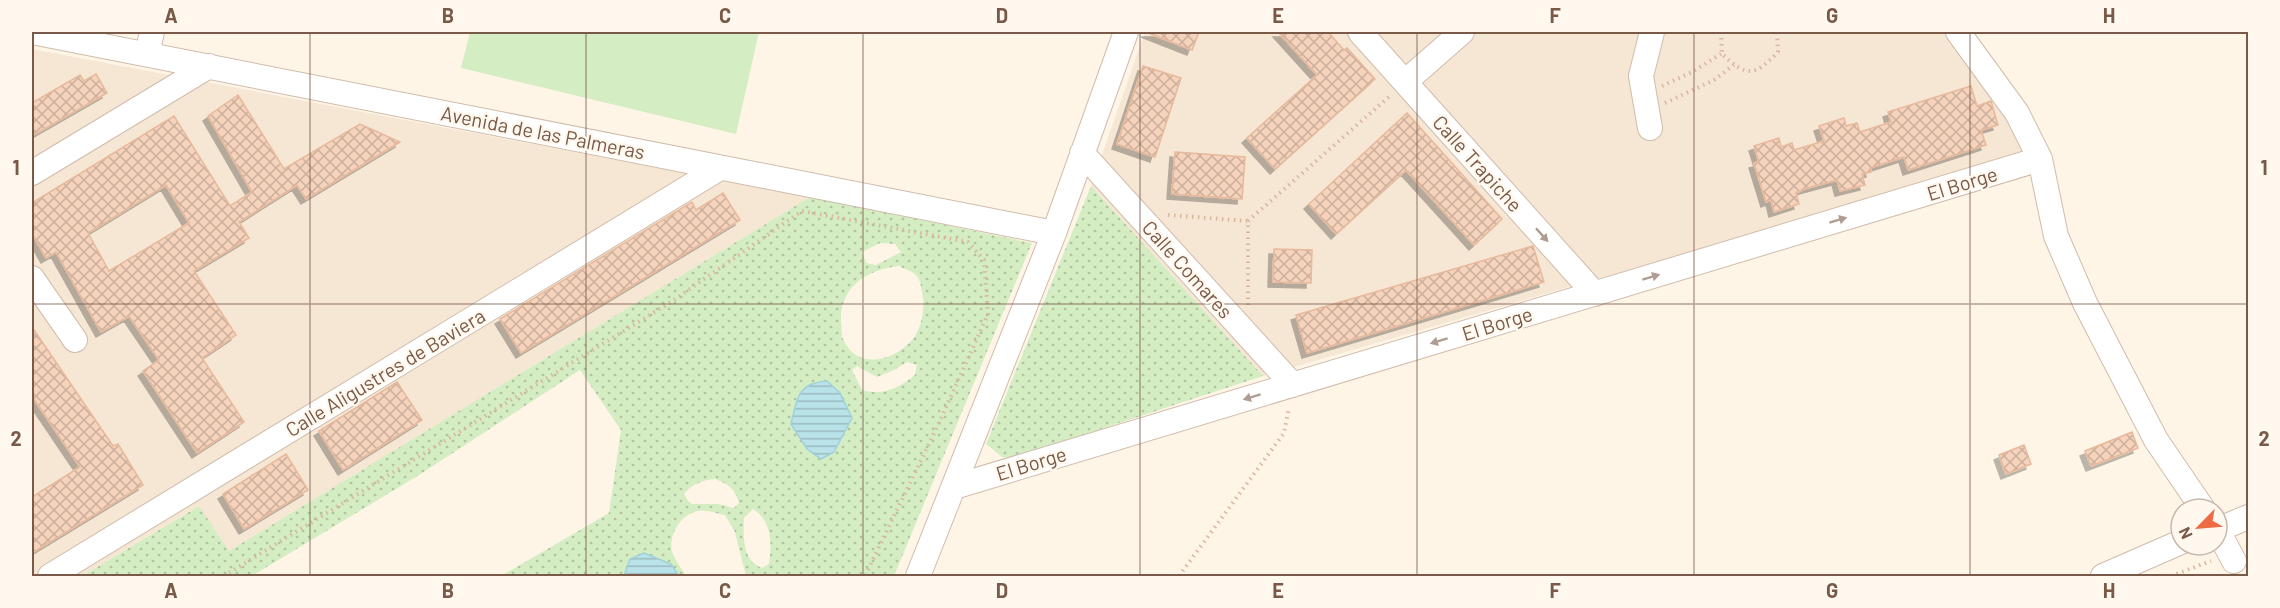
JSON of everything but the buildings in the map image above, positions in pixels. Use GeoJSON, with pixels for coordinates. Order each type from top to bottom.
{"type":"FeatureCollection","features":[{"type":"Feature","properties":{"kind":"street","name":"Avenida de las Palmeras"},"geometry":{"type":"LineString","coordinates":[[32,32],[150,43],[209,66],[1054,234]]}},
{"type":"Feature","properties":{"kind":"street"},"geometry":{"type":"LineString","coordinates":[[918,576],[1054,234],[1126,32]]}},
{"type":"Feature","properties":{"kind":"street","name":"Calle Trapiche"},"geometry":{"type":"LineString","coordinates":[[1360,32],[1595,294]]}},
{"type":"Feature","properties":{"kind":"street"},"geometry":{"type":"LineString","coordinates":[[1405,82],[1462,32]]}},
{"type":"Feature","properties":{"kind":"street"},"geometry":{"type":"LineString","coordinates":[[1647,109],[1641,76],[1652,32]]}},
{"type":"Feature","properties":{"kind":"street"},"geometry":{"type":"LineString","coordinates":[[1958,32],[2017,113],[2040,159],[2056,236],[2085,303],[2156,440],[2195,497]]}},
{"type":"Feature","properties":{"kind":"street"},"geometry":{"type":"LineString","coordinates":[[32,172],[209,66]]}},
{"type":"Feature","properties":{"kind":"street","name":"Calle Comares"},"geometry":{"type":"LineString","coordinates":[[1083,153],[1293,385]]}},
{"type":"Feature","properties":{"kind":"street","name":"El Borge"},"geometry":{"type":"LineString","coordinates":[[954,487],[2040,159]]}},
{"type":"Feature","properties":{"kind":"street","name":"Calle Aligustres de Baviera"},"geometry":{"type":"LineString","coordinates":[[50,576],[720,168]]}},
{"type":"Feature","properties":{"kind":"street"},"geometry":{"type":"LineString","coordinates":[[32,278],[75,340]]}},
{"type":"Feature","properties":{"kind":"street"},"geometry":{"type":"LineString","coordinates":[[2229,525],[2248,517]]}},
{"type":"Feature","properties":{"kind":"street"},"geometry":{"type":"LineString","coordinates":[[2103,576],[2169,547]]}},
{"type":"Feature","properties":{"kind":"street"},"geometry":{"type":"LineString","coordinates":[[2229,552],[2234,561]]}},
{"type":"Feature","properties":{"kind":"path"},"geometry":{"type":"LineString","coordinates":[[1721,32],[1722,54],[1739,70],[1755,71],[1762,69],[1778,51],[1777,32]]}},
{"type":"Feature","properties":{"kind":"path"},"geometry":{"type":"LineString","coordinates":[[1647,109],[1664,85],[1722,54]]}},
{"type":"Feature","properties":{"kind":"path"},"geometry":{"type":"LineString","coordinates":[[1647,109],[1677,98],[1714,80],[1734,65]]}},
{"type":"Feature","properties":{"kind":"path"},"geometry":{"type":"LineString","coordinates":[[1136,212],[1248,221],[1405,82]]}},
{"type":"Feature","properties":{"kind":"path"},"geometry":{"type":"LineString","coordinates":[[224,576],[671,302],[802,211],[968,242],[984,260],[988,314],[939,423],[865,576]]}},
{"type":"Feature","properties":{"kind":"path"},"geometry":{"type":"LineString","coordinates":[[1248,221],[1248,336]]}},
{"type":"Feature","properties":{"kind":"path"},"geometry":{"type":"LineString","coordinates":[[1179,576],[1284,433],[1293,385]]}},
{"type":"Feature","properties":{"kind":"shaded area"},"geometry":{"type":"Polygon","coordinates":[[[1145,32],[1947,32],[1989,90],[2026,154],[1263,376],[1091,186],[1145,32]]]}},
{"type":"Feature","properties":{"kind":"shaded area"},"geometry":{"type":"Polygon","coordinates":[[[32,49],[810,197],[229,551],[198,506],[82,576],[32,576],[32,49]]]}},
{"type":"Feature","properties":{"kind":"green space"},"geometry":{"type":"Polygon","coordinates":[[[470,32],[759,32],[736,134],[461,68],[470,32]]]}},
{"type":"Feature","properties":{"kind":"green space"},"geometry":{"type":"Polygon","coordinates":[[[1091,186],[1263,376],[1012,458],[1002,457],[986,444],[1091,186]]]}},
{"type":"Feature","properties":{"kind":"green space"},"geometry":{"type":"Polygon","coordinates":[[[810,197],[1032,243],[894,576],[746,576],[735,532],[725,515],[711,511],[697,511],[685,517],[677,527],[672,539],[672,552],[686,576],[679,576],[671,564],[630,559],[624,576],[501,576],[609,513],[621,430],[580,370],[419,475],[252,576],[82,576],[199,506],[229,551],[810,197]],[[880,243],[862,252],[866,263],[876,265],[901,252],[895,244],[880,243]],[[899,266],[887,268],[857,282],[845,299],[842,310],[842,335],[851,351],[859,357],[879,359],[899,351],[915,336],[922,320],[923,297],[917,277],[899,266]],[[907,362],[877,377],[857,366],[852,370],[862,390],[877,392],[890,390],[909,380],[915,375],[917,365],[907,362]],[[715,479],[694,485],[684,494],[692,504],[718,504],[734,508],[739,503],[736,494],[728,485],[715,479]],[[753,509],[744,518],[744,540],[747,553],[755,564],[762,568],[769,564],[770,540],[767,526],[753,509]]]}},
{"type":"Feature","properties":{"kind":"water"},"geometry":{"type":"Polygon","coordinates":[[[827,381],[840,393],[852,418],[834,452],[821,459],[807,449],[791,424],[797,400],[804,389],[817,382],[827,381]]]}},
{"type":"Feature","properties":{"kind":"water"},"geometry":{"type":"Polygon","coordinates":[[[644,553],[671,564],[679,576],[624,576],[630,559],[644,553]]]}}]}
